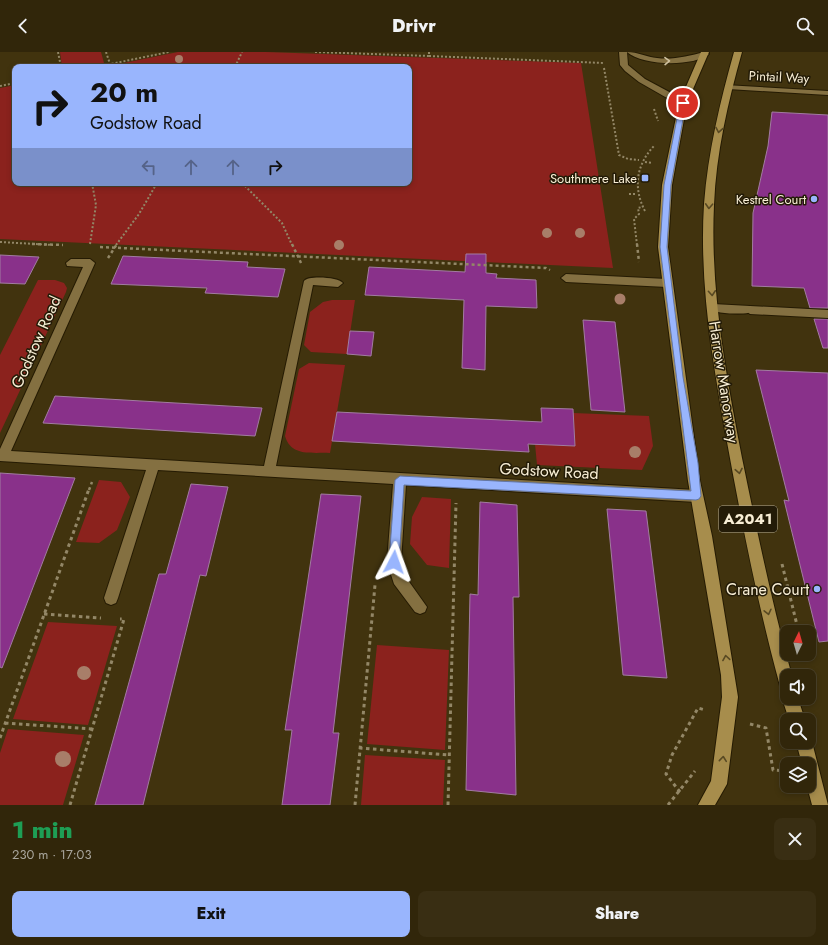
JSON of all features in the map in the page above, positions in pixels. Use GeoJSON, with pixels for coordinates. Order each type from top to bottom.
{"type":"FeatureCollection","features":[{"type":"Feature","properties":{"kind":"main road","name":"Harrow Manorway"},"geometry":{"type":"LineString","coordinates":[[738,52],[728,87],[712,168],[709,205],[708,235],[716,350],[753,547],[772,632],[782,669]]}},
{"type":"Feature","properties":{"kind":"main road","name":"A2041"},"geometry":{"type":"LineString","coordinates":[[705,53],[683,103],[668,185],[663,247],[679,377],[693,463],[696,496],[709,559],[728,675],[730,697],[719,784],[706,805]]}},
{"type":"Feature","properties":{"kind":"main road"},"geometry":{"type":"LineString","coordinates":[[806,749],[820,805]]}},
{"type":"Feature","properties":{"kind":"street"},"geometry":{"type":"LineString","coordinates":[[623,52],[623,63],[627,68],[642,80],[683,103]]}},
{"type":"Feature","properties":{"kind":"street"},"geometry":{"type":"LineString","coordinates":[[631,52],[643,59],[655,61],[678,61],[705,53]]}},
{"type":"Feature","properties":{"kind":"street","name":"Pintail Way"},"geometry":{"type":"LineString","coordinates":[[728,87],[828,93]]}},
{"type":"Feature","properties":{"kind":"street","name":"Godstow Road"},"geometry":{"type":"LineString","coordinates":[[71,263],[90,263],[1,456],[696,496]]}},
{"type":"Feature","properties":{"kind":"street"},"geometry":{"type":"LineString","coordinates":[[566,278],[667,283]]}},
{"type":"Feature","properties":{"kind":"street"},"geometry":{"type":"LineString","coordinates":[[269,471],[309,281],[338,283]]}},
{"type":"Feature","properties":{"kind":"street"},"geometry":{"type":"LineString","coordinates":[[713,308],[828,314]]}},
{"type":"Feature","properties":{"kind":"street"},"geometry":{"type":"LineString","coordinates":[[111,598],[154,465]]}},
{"type":"Feature","properties":{"kind":"street"},"geometry":{"type":"LineString","coordinates":[[400,480],[394,562],[399,579],[420,607]]}},
{"type":"Feature","properties":{"kind":"path"},"geometry":{"type":"LineString","coordinates":[[58,52],[60,64]]}},
{"type":"Feature","properties":{"kind":"path"},"geometry":{"type":"LineString","coordinates":[[106,52],[110,64],[169,52]]}},
{"type":"Feature","properties":{"kind":"path"},"geometry":{"type":"LineString","coordinates":[[236,64],[242,52]]}},
{"type":"Feature","properties":{"kind":"path"},"geometry":{"type":"LineString","coordinates":[[315,52],[604,63]]}},
{"type":"Feature","properties":{"kind":"path"},"geometry":{"type":"LineString","coordinates":[[429,56],[430,52]]}},
{"type":"Feature","properties":{"kind":"path"},"geometry":{"type":"LineString","coordinates":[[473,52],[473,58]]}},
{"type":"Feature","properties":{"kind":"path"},"geometry":{"type":"LineString","coordinates":[[605,57],[603,67],[619,155],[628,159],[639,160]]}},
{"type":"Feature","properties":{"kind":"path"},"geometry":{"type":"LineString","coordinates":[[0,86],[12,84]]}},
{"type":"Feature","properties":{"kind":"path"},"geometry":{"type":"LineString","coordinates":[[90,246],[96,205],[93,186]]}},
{"type":"Feature","properties":{"kind":"path"},"geometry":{"type":"LineString","coordinates":[[114,248],[139,214],[155,186]]}},
{"type":"Feature","properties":{"kind":"path"},"geometry":{"type":"LineString","coordinates":[[245,186],[282,223],[299,256]]}},
{"type":"Feature","properties":{"kind":"path"},"geometry":{"type":"LineString","coordinates":[[630,194],[635,194]]}},
{"type":"Feature","properties":{"kind":"path"},"geometry":{"type":"LineString","coordinates":[[639,261],[634,219],[639,214],[638,208],[642,207]]}},
{"type":"Feature","properties":{"kind":"path"},"geometry":{"type":"LineString","coordinates":[[0,242],[68,245]]}},
{"type":"Feature","properties":{"kind":"path"},"geometry":{"type":"LineString","coordinates":[[98,247],[546,268],[566,278]]}},
{"type":"Feature","properties":{"kind":"path"},"geometry":{"type":"LineString","coordinates":[[0,738],[99,461]]}},
{"type":"Feature","properties":{"kind":"path"},"geometry":{"type":"LineString","coordinates":[[448,805],[457,483]]}},
{"type":"Feature","properties":{"kind":"path"},"geometry":{"type":"LineString","coordinates":[[355,805],[375,585],[399,579]]}},
{"type":"Feature","properties":{"kind":"path"},"geometry":{"type":"LineString","coordinates":[[44,614],[108,618]]}},
{"type":"Feature","properties":{"kind":"path"},"geometry":{"type":"LineString","coordinates":[[70,805],[124,619],[116,619]]}},
{"type":"Feature","properties":{"kind":"path"},"geometry":{"type":"LineString","coordinates":[[680,792],[666,774],[672,755],[698,708]]}},
{"type":"Feature","properties":{"kind":"path"},"geometry":{"type":"LineString","coordinates":[[5,723],[92,729]]}},
{"type":"Feature","properties":{"kind":"path"},"geometry":{"type":"LineString","coordinates":[[755,725],[766,728],[772,770],[780,771]]}},
{"type":"Feature","properties":{"kind":"path"},"geometry":{"type":"LineString","coordinates":[[360,748],[449,755]]}},
{"type":"Feature","properties":{"kind":"path"},"geometry":{"type":"LineString","coordinates":[[668,805],[680,792],[697,767]]}},
{"type":"Feature","properties":{"kind":"shaded area"},"geometry":{"type":"Polygon","coordinates":[[[60,52],[101,52],[104,63],[99,64],[62,64],[60,52]]]}},
{"type":"Feature","properties":{"kind":"shaded area"},"geometry":{"type":"Polygon","coordinates":[[[178,52],[266,52],[581,63],[613,268],[0,239],[0,88],[12,86],[12,186],[412,186],[412,64],[119,64],[178,52]]]}},
{"type":"Feature","properties":{"kind":"shaded area"},"geometry":{"type":"Polygon","coordinates":[[[38,280],[55,280],[64,283],[67,288],[0,433],[0,355],[38,280]]]}},
{"type":"Feature","properties":{"kind":"shaded area"},"geometry":{"type":"Polygon","coordinates":[[[332,300],[355,300],[347,354],[311,352],[304,345],[310,312],[323,302],[332,300]]]}},
{"type":"Feature","properties":{"kind":"shaded area"},"geometry":{"type":"Polygon","coordinates":[[[309,363],[345,365],[330,453],[309,453],[297,450],[288,443],[285,436],[299,369],[309,363]]]}},
{"type":"Feature","properties":{"kind":"shaded area"},"geometry":{"type":"Polygon","coordinates":[[[573,413],[649,416],[653,446],[642,470],[537,465],[535,444],[575,446],[573,413]]]}},
{"type":"Feature","properties":{"kind":"shaded area"},"geometry":{"type":"Polygon","coordinates":[[[99,480],[121,482],[130,497],[117,530],[99,543],[76,542],[99,480]]]}},
{"type":"Feature","properties":{"kind":"shaded area"},"geometry":{"type":"Polygon","coordinates":[[[422,497],[451,499],[449,568],[427,565],[410,544],[412,517],[422,497]]]}},
{"type":"Feature","properties":{"kind":"shaded area"},"geometry":{"type":"Polygon","coordinates":[[[48,622],[117,626],[88,725],[13,719],[48,622]]]}},
{"type":"Feature","properties":{"kind":"shaded area"},"geometry":{"type":"Polygon","coordinates":[[[377,645],[449,650],[445,750],[367,744],[377,645]]]}},
{"type":"Feature","properties":{"kind":"shaded area"},"geometry":{"type":"Polygon","coordinates":[[[8,729],[84,735],[63,805],[0,805],[0,753],[8,729]]]}},
{"type":"Feature","properties":{"kind":"shaded area"},"geometry":{"type":"Polygon","coordinates":[[[365,755],[445,760],[443,805],[361,805],[365,755]]]}},
{"type":"Feature","properties":{"kind":"building","name":"Kestrel Court"},"geometry":{"type":"Polygon","coordinates":[[[772,112],[828,115],[828,308],[810,308],[804,288],[752,286],[753,213],[768,146],[772,112]]]}},
{"type":"Feature","properties":{"kind":"building"},"geometry":{"type":"Polygon","coordinates":[[[466,254],[486,254],[486,273],[497,274],[496,278],[536,280],[537,308],[486,306],[485,370],[462,368],[464,300],[365,295],[369,267],[465,272],[466,254]]]}},
{"type":"Feature","properties":{"kind":"building"},"geometry":{"type":"Polygon","coordinates":[[[0,255],[39,257],[25,284],[0,283],[0,255]]]}},
{"type":"Feature","properties":{"kind":"building"},"geometry":{"type":"Polygon","coordinates":[[[123,256],[248,262],[247,267],[285,269],[278,297],[205,293],[207,288],[111,284],[123,256]]]}},
{"type":"Feature","properties":{"kind":"building"},"geometry":{"type":"Polygon","coordinates":[[[814,319],[828,319],[828,348],[823,348],[814,319]]]}},
{"type":"Feature","properties":{"kind":"building"},"geometry":{"type":"Polygon","coordinates":[[[583,320],[615,322],[625,412],[591,410],[583,320]]]}},
{"type":"Feature","properties":{"kind":"building"},"geometry":{"type":"Polygon","coordinates":[[[350,331],[374,332],[371,356],[347,354],[350,331]]]}},
{"type":"Feature","properties":{"kind":"building","name":"Crane Court"},"geometry":{"type":"Polygon","coordinates":[[[756,370],[828,373],[828,641],[819,642],[784,500],[789,501],[756,370]]]}},
{"type":"Feature","properties":{"kind":"building"},"geometry":{"type":"Polygon","coordinates":[[[55,396],[262,408],[255,436],[43,423],[55,396]]]}},
{"type":"Feature","properties":{"kind":"building"},"geometry":{"type":"Polygon","coordinates":[[[541,408],[573,409],[575,446],[528,444],[529,452],[332,441],[337,412],[542,422],[541,408]]]}},
{"type":"Feature","properties":{"kind":"building"},"geometry":{"type":"Polygon","coordinates":[[[0,473],[75,478],[2,668],[0,667],[0,473]]]}},
{"type":"Feature","properties":{"kind":"building"},"geometry":{"type":"Polygon","coordinates":[[[191,484],[228,487],[206,576],[200,575],[143,805],[95,805],[159,574],[166,574],[191,484]]]}},
{"type":"Feature","properties":{"kind":"building"},"geometry":{"type":"Polygon","coordinates":[[[321,494],[361,496],[333,733],[339,733],[330,805],[282,805],[292,730],[285,730],[321,494]]]}},
{"type":"Feature","properties":{"kind":"building"},"geometry":{"type":"Polygon","coordinates":[[[480,502],[517,505],[519,597],[513,597],[516,795],[466,790],[470,594],[478,595],[480,502]]]}},
{"type":"Feature","properties":{"kind":"building"},"geometry":{"type":"Polygon","coordinates":[[[607,509],[646,511],[667,678],[623,675],[607,509]]]}},
{"type":"Feature","properties":{"kind":"place","name":"Southmere Lake"},"geometry":{"type":"Point","coordinates":[645,178]}},
{"type":"Feature","properties":{"kind":"place","name":"Kestrel Court"},"geometry":{"type":"Point","coordinates":[814,199]}},
{"type":"Feature","properties":{"kind":"place","name":"Crane Court"},"geometry":{"type":"Point","coordinates":[817,589]}},
{"type":"Feature","properties":{"kind":"route"},"geometry":{"type":"LineString","coordinates":[[394,562],[400,480],[696,496],[693,463],[679,377],[663,247],[668,185],[683,103]]}}]}
